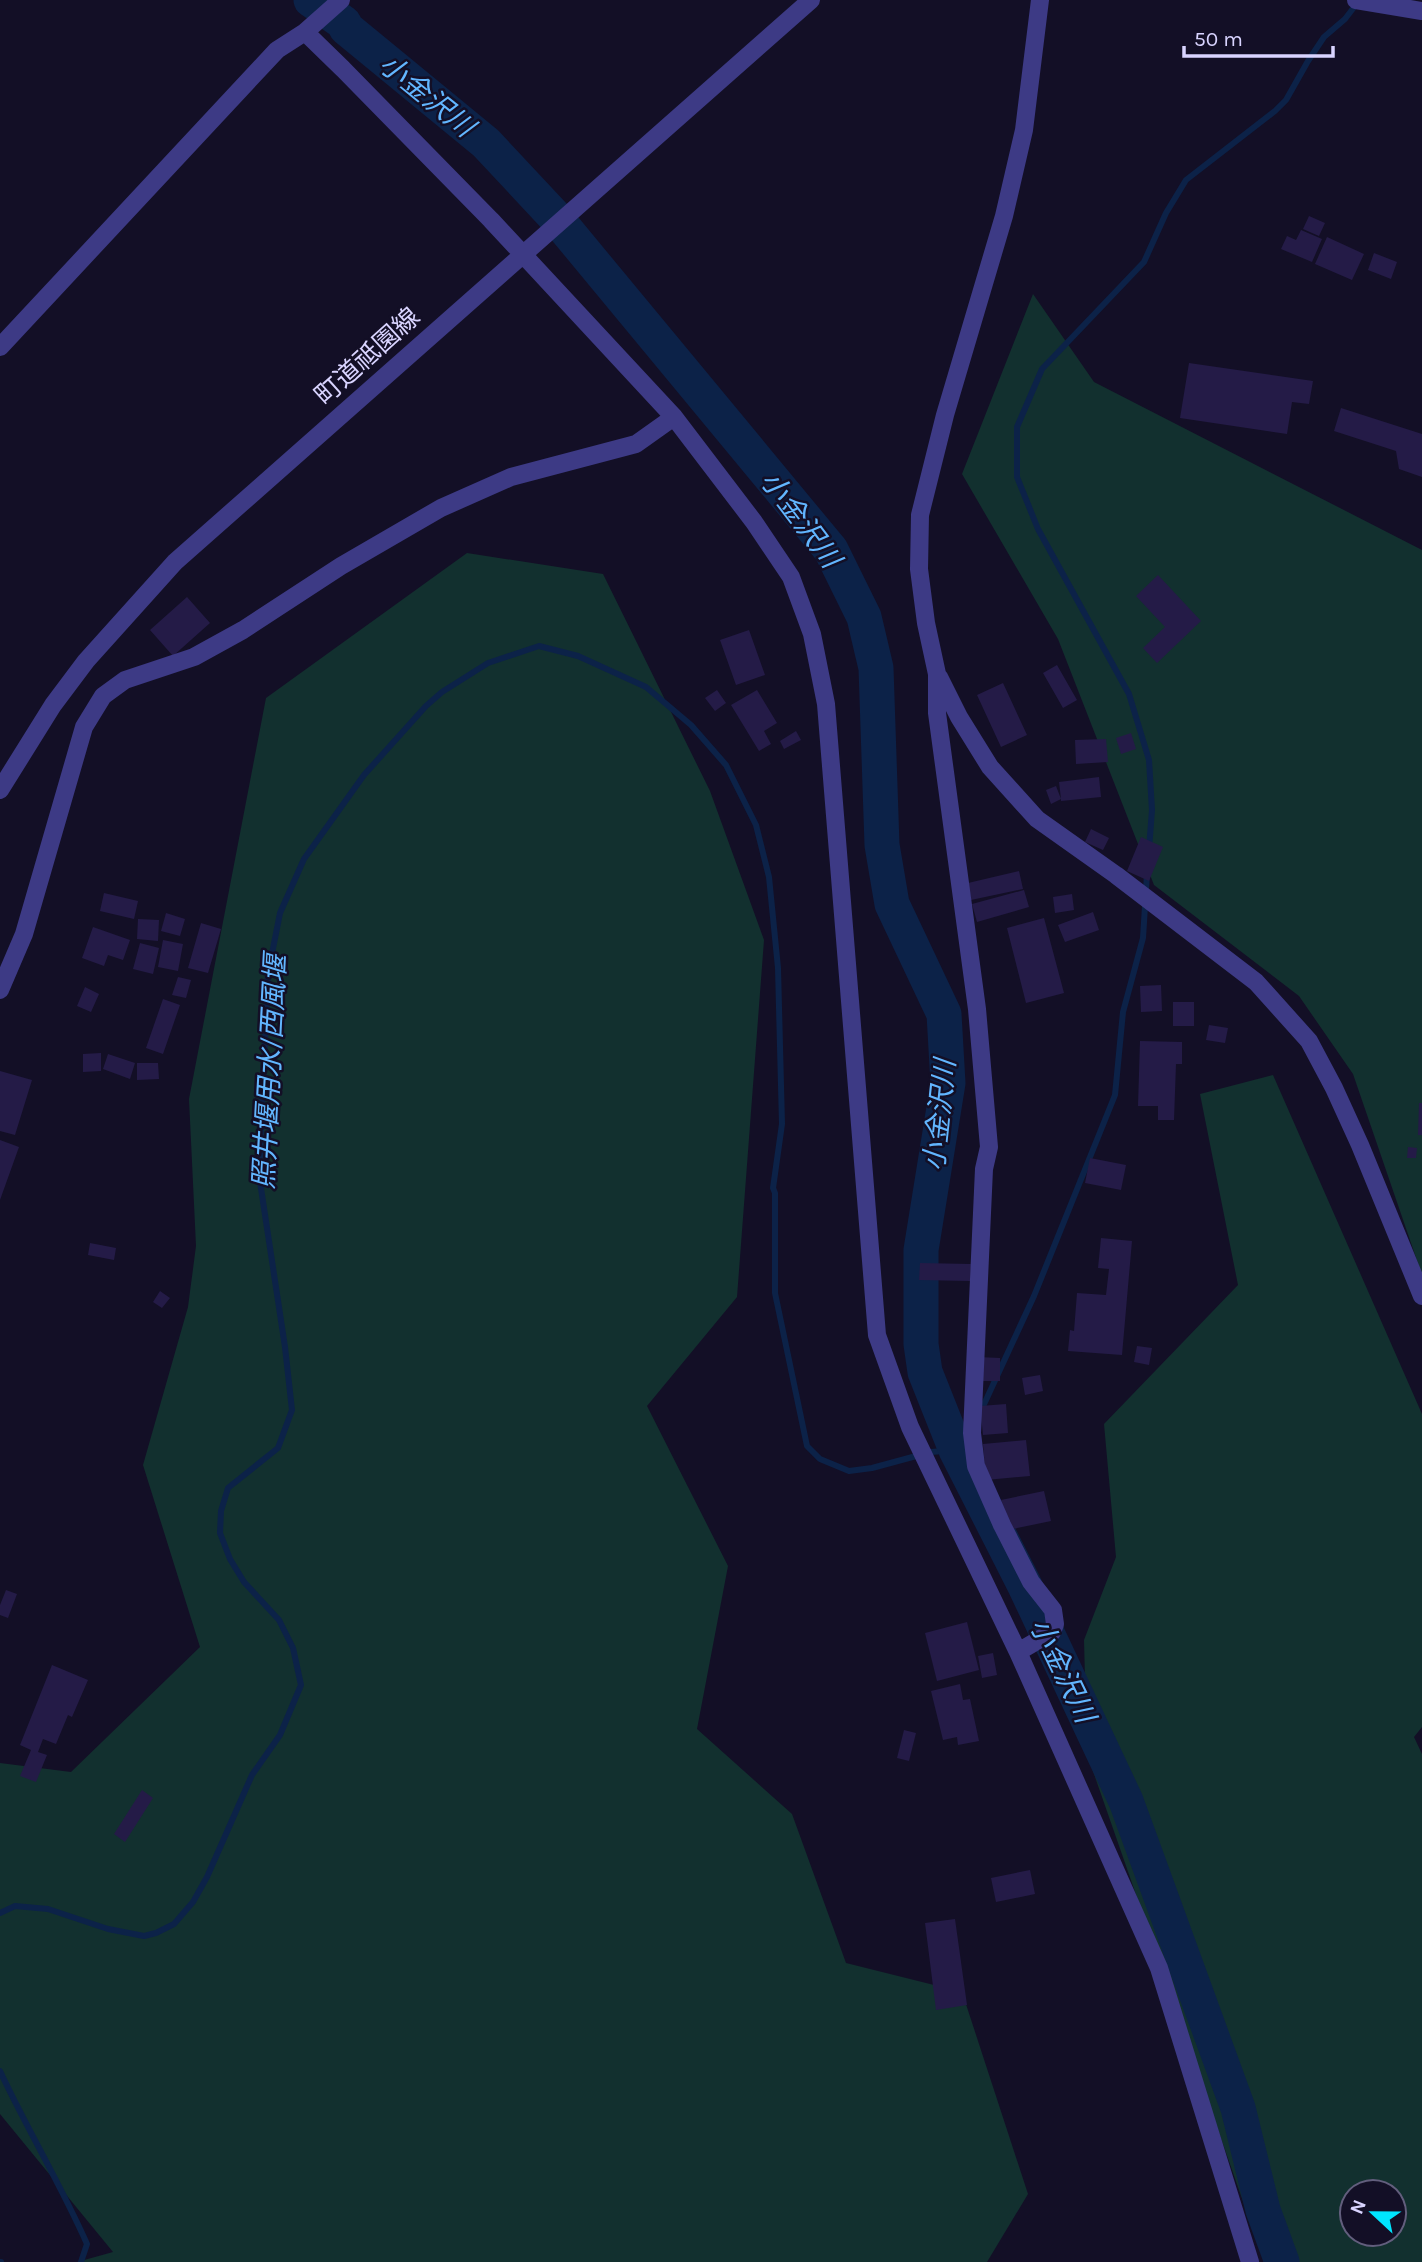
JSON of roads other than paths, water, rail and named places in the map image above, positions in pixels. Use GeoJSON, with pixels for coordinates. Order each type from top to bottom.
{"type":"FeatureCollection","features":[{"type":"Feature","properties":{"kind":"street"},"geometry":{"type":"LineString","coordinates":[[0,347],[277,50],[310,27],[341,0]]}},
{"type":"Feature","properties":{"kind":"street","name":"町道祗園線"},"geometry":{"type":"LineString","coordinates":[[0,790],[53,705],[86,661],[175,562],[811,0]]}},
{"type":"Feature","properties":{"kind":"street"},"geometry":{"type":"LineString","coordinates":[[1018,1652],[1052,1632],[1055,1624],[1053,1610],[1031,1582],[976,1466],[972,1433],[984,1169],[989,1147],[977,1009],[937,713],[937,674],[926,623],[919,569],[920,516],[945,415],[1004,216],[1021,142],[1040,0]]}},
{"type":"Feature","properties":{"kind":"street"},"geometry":{"type":"LineString","coordinates":[[1356,0],[1422,11]]}},
{"type":"Feature","properties":{"kind":"street"},"geometry":{"type":"LineString","coordinates":[[310,27],[343,69],[523,253],[674,417],[754,522],[791,577],[812,634],[825,704],[877,1335],[910,1427],[1018,1652],[1159,1968],[1250,2262]]}},
{"type":"Feature","properties":{"kind":"street"},"geometry":{"type":"LineString","coordinates":[[0,990],[24,934],[84,727],[103,696],[125,680],[194,657],[243,630],[341,566],[441,508],[511,477],[636,444],[674,417]]}},
{"type":"Feature","properties":{"kind":"street"},"geometry":{"type":"LineString","coordinates":[[937,674],[958,717],[990,767],[1037,819],[1116,875],[1256,982],[1309,1041],[1360,1145],[1422,1296]]}},
{"type":"Feature","properties":{"kind":"waterway","name":"小金沢川"},"geometry":{"type":"LineString","coordinates":[[311,0],[344,23],[346,28],[486,143],[557,219],[831,550],[864,617],[876,668],[882,845],[892,904],[944,1014],[948,1083],[921,1250],[921,1344],[925,1372],[956,1450],[1024,1584],[1126,1801],[1238,2108],[1263,2210],[1282,2262]]}},
{"type":"Feature","properties":{"kind":"waterway"},"geometry":{"type":"LineString","coordinates":[[1149,849],[1152,810],[1149,760],[1129,694],[1038,529],[1017,477],[1017,427],[1042,369],[1144,262],[1166,213],[1186,180],[1286,100],[1324,37],[1345,19],[1358,2]]}},
{"type":"Feature","properties":{"kind":"waterway","name":"照井堰用水/西風堰"},"geometry":{"type":"LineString","coordinates":[[0,1913],[15,1906],[48,1909],[108,1929],[144,1936],[174,1924],[193,1902],[207,1877],[252,1775],[280,1735],[301,1685],[293,1648],[279,1620],[244,1582],[230,1559],[220,1533],[221,1511],[228,1488],[278,1448],[292,1410],[259,1175],[268,974],[280,913],[304,859],[364,775],[426,706],[442,692],[488,663],[539,646],[578,656],[646,687],[691,725],[726,765],[756,825],[769,877],[778,968],[782,1124],[773,1188],[775,1293],[807,1446],[820,1459],[849,1471],[872,1468],[931,1452],[956,1450],[967,1430]]}},
{"type":"Feature","properties":{"kind":"waterway"},"geometry":{"type":"LineString","coordinates":[[980,1413],[1034,1296],[1115,1095],[1123,1012],[1143,938],[1147,874]]}},
{"type":"Feature","properties":{"kind":"waterway","name":"照井堰用水/西風堰"},"geometry":{"type":"LineString","coordinates":[[0,2071],[87,2244],[81,2262]]}}]}
